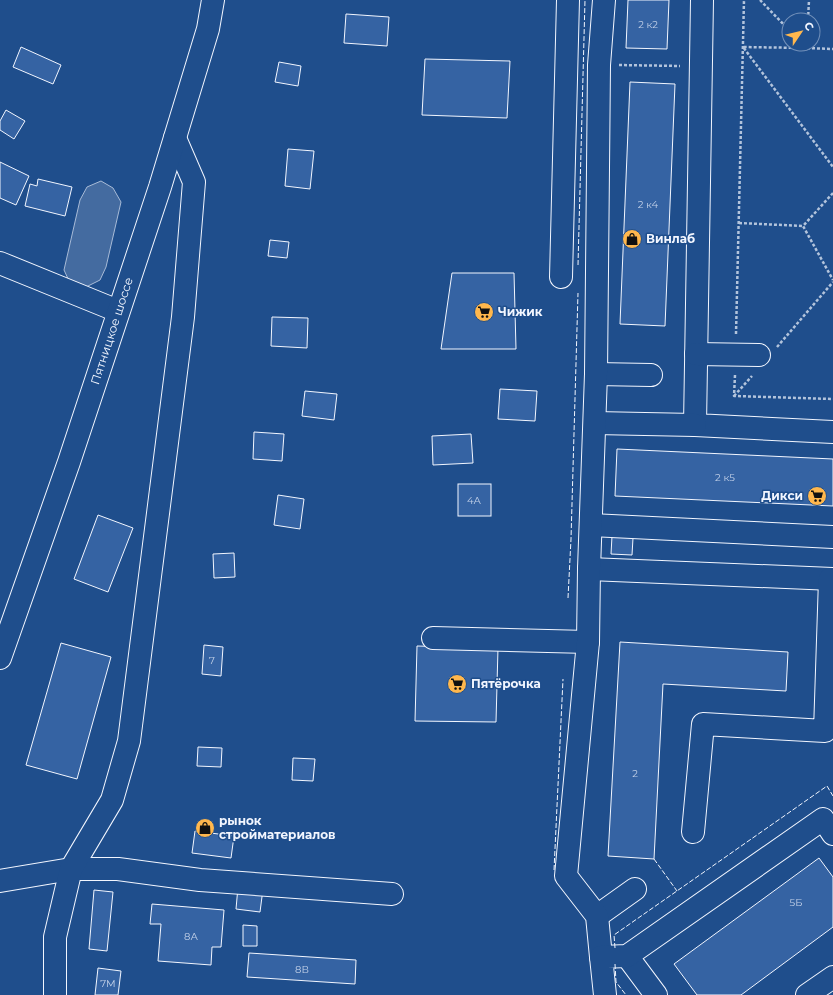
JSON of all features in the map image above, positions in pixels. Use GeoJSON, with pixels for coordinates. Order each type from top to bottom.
{"type":"FeatureCollection","features":[{"type":"Feature","properties":{"kind":"main road","name":"Пятницкое шоссе"},"geometry":{"type":"LineString","coordinates":[[0,658],[69,462],[160,187],[208,29],[213,0]]}},
{"type":"Feature","properties":{"kind":"main road"},"geometry":{"type":"LineString","coordinates":[[561,277],[568,0]]}},
{"type":"Feature","properties":{"kind":"main road"},"geometry":{"type":"LineString","coordinates":[[604,0],[599,65],[596,374],[588,642],[566,876],[597,916],[605,995]]}},
{"type":"Feature","properties":{"kind":"main road"},"geometry":{"type":"LineString","coordinates":[[695,426],[702,0]]}},
{"type":"Feature","properties":{"kind":"main road"},"geometry":{"type":"LineString","coordinates":[[55,995],[55,937],[71,869],[112,800],[130,741],[183,317],[194,182],[175,138]]}},
{"type":"Feature","properties":{"kind":"main road"},"geometry":{"type":"LineString","coordinates":[[0,263],[118,311]]}},
{"type":"Feature","properties":{"kind":"main road"},"geometry":{"type":"LineString","coordinates":[[696,354],[763,358]]}},
{"type":"Feature","properties":{"kind":"main road"},"geometry":{"type":"LineString","coordinates":[[596,374],[652,375]]}},
{"type":"Feature","properties":{"kind":"main road"},"geometry":{"type":"LineString","coordinates":[[595,423],[833,432]]}},
{"type":"Feature","properties":{"kind":"main road"},"geometry":{"type":"LineString","coordinates":[[591,525],[833,537]]}},
{"type":"Feature","properties":{"kind":"main road"},"geometry":{"type":"LineString","coordinates":[[589,569],[832,579],[829,731],[703,724],[693,832]]}},
{"type":"Feature","properties":{"kind":"main road"},"geometry":{"type":"LineString","coordinates":[[433,638],[588,642]]}},
{"type":"Feature","properties":{"kind":"main road"},"geometry":{"type":"LineString","coordinates":[[601,957],[627,956],[823,819],[833,834]]}},
{"type":"Feature","properties":{"kind":"main road"},"geometry":{"type":"LineString","coordinates":[[0,881],[71,869],[118,869],[200,880],[392,894]]}},
{"type":"Feature","properties":{"kind":"main road"},"geometry":{"type":"LineString","coordinates":[[597,916],[635,889]]}},
{"type":"Feature","properties":{"kind":"main road"},"geometry":{"type":"LineString","coordinates":[[627,956],[656,995]]}},
{"type":"Feature","properties":{"kind":"main road"},"geometry":{"type":"LineString","coordinates":[[807,995],[833,977]]}},
{"type":"Feature","properties":{"kind":"path"},"geometry":{"type":"LineString","coordinates":[[736,341],[744,0]]}},
{"type":"Feature","properties":{"kind":"path"},"geometry":{"type":"LineString","coordinates":[[760,0],[781,22]]}},
{"type":"Feature","properties":{"kind":"path"},"geometry":{"type":"LineString","coordinates":[[808,12],[809,0]]}},
{"type":"Feature","properties":{"kind":"path"},"geometry":{"type":"LineString","coordinates":[[743,47],[781,46]]}},
{"type":"Feature","properties":{"kind":"path"},"geometry":{"type":"LineString","coordinates":[[743,47],[833,167]]}},
{"type":"Feature","properties":{"kind":"path"},"geometry":{"type":"LineString","coordinates":[[821,47],[833,48]]}},
{"type":"Feature","properties":{"kind":"path"},"geometry":{"type":"LineString","coordinates":[[599,65],[701,66]]}},
{"type":"Feature","properties":{"kind":"path"},"geometry":{"type":"LineString","coordinates":[[804,226],[833,193]]}},
{"type":"Feature","properties":{"kind":"path"},"geometry":{"type":"LineString","coordinates":[[739,223],[804,226]]}},
{"type":"Feature","properties":{"kind":"path"},"geometry":{"type":"LineString","coordinates":[[734,396],[763,358],[833,281],[804,226]]}},
{"type":"Feature","properties":{"kind":"path"},"geometry":{"type":"LineString","coordinates":[[734,396],[735,373]]}},
{"type":"Feature","properties":{"kind":"path"},"geometry":{"type":"LineString","coordinates":[[734,396],[833,399]]}},
{"type":"Feature","properties":{"kind":"water"},"geometry":{"type":"Polygon","coordinates":[[[101,181],[113,188],[121,202],[106,267],[100,280],[86,287],[70,283],[64,270],[80,200],[87,187],[101,181]]]}},
{"type":"Feature","properties":{"kind":"building"},"geometry":{"type":"Polygon","coordinates":[[[628,0],[669,0],[667,49],[626,48],[628,0]]]}},
{"type":"Feature","properties":{"kind":"building"},"geometry":{"type":"Polygon","coordinates":[[[346,14],[389,17],[387,46],[344,43],[346,14]]]}},
{"type":"Feature","properties":{"kind":"building"},"geometry":{"type":"Polygon","coordinates":[[[21,47],[61,65],[53,84],[13,67],[21,47]]]}},
{"type":"Feature","properties":{"kind":"building"},"geometry":{"type":"Polygon","coordinates":[[[425,59],[510,61],[507,118],[422,115],[425,59]]]}},
{"type":"Feature","properties":{"kind":"building"},"geometry":{"type":"Polygon","coordinates":[[[279,62],[301,66],[298,86],[275,82],[279,62]]]}},
{"type":"Feature","properties":{"kind":"building"},"geometry":{"type":"Polygon","coordinates":[[[630,82],[675,84],[665,326],[620,324],[630,82]]]}},
{"type":"Feature","properties":{"kind":"building"},"geometry":{"type":"Polygon","coordinates":[[[6,110],[25,121],[14,139],[0,130],[0,121],[6,110]]]}},
{"type":"Feature","properties":{"kind":"building"},"geometry":{"type":"Polygon","coordinates":[[[288,149],[314,151],[310,189],[285,186],[288,149]]]}},
{"type":"Feature","properties":{"kind":"building"},"geometry":{"type":"Polygon","coordinates":[[[0,162],[29,176],[16,205],[0,198],[0,162]]]}},
{"type":"Feature","properties":{"kind":"building"},"geometry":{"type":"Polygon","coordinates":[[[38,179],[72,187],[65,216],[25,206],[30,184],[37,186],[38,179]]]}},
{"type":"Feature","properties":{"kind":"building"},"geometry":{"type":"Polygon","coordinates":[[[270,240],[289,242],[287,258],[268,256],[270,240]]]}},
{"type":"Feature","properties":{"kind":"building"},"geometry":{"type":"Polygon","coordinates":[[[452,273],[514,273],[516,349],[441,349],[452,273]]]}},
{"type":"Feature","properties":{"kind":"building"},"geometry":{"type":"Polygon","coordinates":[[[272,317],[308,318],[307,348],[271,346],[272,317]]]}},
{"type":"Feature","properties":{"kind":"building"},"geometry":{"type":"Polygon","coordinates":[[[500,389],[537,391],[535,421],[498,419],[500,389]]]}},
{"type":"Feature","properties":{"kind":"building"},"geometry":{"type":"Polygon","coordinates":[[[305,391],[337,394],[334,420],[302,416],[305,391]]]}},
{"type":"Feature","properties":{"kind":"building"},"geometry":{"type":"Polygon","coordinates":[[[254,432],[284,434],[282,461],[253,459],[254,432]]]}},
{"type":"Feature","properties":{"kind":"building"},"geometry":{"type":"Polygon","coordinates":[[[471,434],[473,463],[433,465],[432,436],[471,434]]]}},
{"type":"Feature","properties":{"kind":"building"},"geometry":{"type":"Polygon","coordinates":[[[617,449],[833,459],[833,506],[615,496],[617,449]]]}},
{"type":"Feature","properties":{"kind":"building"},"geometry":{"type":"Polygon","coordinates":[[[458,484],[491,484],[491,516],[458,516],[458,484]]]}},
{"type":"Feature","properties":{"kind":"building"},"geometry":{"type":"Polygon","coordinates":[[[278,495],[304,499],[300,529],[274,525],[278,495]]]}},
{"type":"Feature","properties":{"kind":"building"},"geometry":{"type":"Polygon","coordinates":[[[98,515],[133,528],[108,592],[74,579],[98,515]]]}},
{"type":"Feature","properties":{"kind":"building"},"geometry":{"type":"Polygon","coordinates":[[[612,536],[633,538],[632,555],[611,554],[612,536]]]}},
{"type":"Feature","properties":{"kind":"building"},"geometry":{"type":"Polygon","coordinates":[[[234,553],[235,577],[214,578],[213,554],[234,553]]]}},
{"type":"Feature","properties":{"kind":"building"},"geometry":{"type":"Polygon","coordinates":[[[620,642],[788,652],[786,691],[663,684],[654,859],[608,856],[620,642]]]}},
{"type":"Feature","properties":{"kind":"building"},"geometry":{"type":"Polygon","coordinates":[[[61,643],[111,657],[77,779],[26,765],[61,643]]]}},
{"type":"Feature","properties":{"kind":"building"},"geometry":{"type":"Polygon","coordinates":[[[204,645],[223,647],[221,676],[202,674],[204,645]]]}},
{"type":"Feature","properties":{"kind":"building","name":"Пятёрочка"},"geometry":{"type":"Polygon","coordinates":[[[417,646],[498,648],[496,722],[415,721],[417,646]]]}},
{"type":"Feature","properties":{"kind":"building"},"geometry":{"type":"Polygon","coordinates":[[[198,747],[222,748],[221,767],[197,766],[198,747]]]}},
{"type":"Feature","properties":{"kind":"building"},"geometry":{"type":"Polygon","coordinates":[[[293,758],[315,759],[313,781],[292,780],[293,758]]]}},
{"type":"Feature","properties":{"kind":"building"},"geometry":{"type":"Polygon","coordinates":[[[195,831],[234,836],[231,858],[192,853],[195,831]]]}},
{"type":"Feature","properties":{"kind":"building"},"geometry":{"type":"Polygon","coordinates":[[[819,858],[833,877],[833,927],[741,995],[697,995],[674,964],[819,858]]]}},
{"type":"Feature","properties":{"kind":"building"},"geometry":{"type":"Polygon","coordinates":[[[238,887],[263,889],[260,912],[236,909],[238,887]]]}},
{"type":"Feature","properties":{"kind":"building"},"geometry":{"type":"Polygon","coordinates":[[[94,890],[113,892],[107,951],[89,949],[94,890]]]}},
{"type":"Feature","properties":{"kind":"building"},"geometry":{"type":"Polygon","coordinates":[[[152,904],[224,910],[221,947],[212,947],[211,965],[158,961],[161,924],[150,924],[152,904]]]}},
{"type":"Feature","properties":{"kind":"building"},"geometry":{"type":"Polygon","coordinates":[[[243,925],[257,926],[257,946],[243,946],[243,925]]]}},
{"type":"Feature","properties":{"kind":"building"},"geometry":{"type":"Polygon","coordinates":[[[249,953],[356,960],[355,984],[247,977],[249,953]]]}},
{"type":"Feature","properties":{"kind":"building"},"geometry":{"type":"Polygon","coordinates":[[[98,968],[121,971],[118,995],[95,995],[98,968]]]}},
{"type":"Feature","properties":{"kind":"fence"},"geometry":{"type":"LineString","coordinates":[[578,265],[585,0]]}},
{"type":"Feature","properties":{"kind":"fence"},"geometry":{"type":"LineString","coordinates":[[568,598],[578,293]]}},
{"type":"Feature","properties":{"kind":"fence"},"geometry":{"type":"LineString","coordinates":[[554,870],[563,679]]}},
{"type":"Feature","properties":{"kind":"fence"},"geometry":{"type":"LineString","coordinates":[[615,948],[614,935],[827,786],[833,796]]}},
{"type":"Feature","properties":{"kind":"fence"},"geometry":{"type":"LineString","coordinates":[[654,859],[677,891]]}},
{"type":"Feature","properties":{"kind":"fence"},"geometry":{"type":"LineString","coordinates":[[615,964],[616,982],[626,995]]}},
{"type":"Feature","properties":{"kind":"place","name":"Винлаб"},"geometry":{"type":"Point","coordinates":[632,239]}},
{"type":"Feature","properties":{"kind":"place","name":"Чижик"},"geometry":{"type":"Point","coordinates":[484,312]}},
{"type":"Feature","properties":{"kind":"place","name":"Дикси"},"geometry":{"type":"Point","coordinates":[817,496]}},
{"type":"Feature","properties":{"kind":"place","name":"Пятёрочка"},"geometry":{"type":"Point","coordinates":[457,684]}},
{"type":"Feature","properties":{"kind":"place","name":"рынок стройматериалов"},"geometry":{"type":"Point","coordinates":[205,828]}}]}
